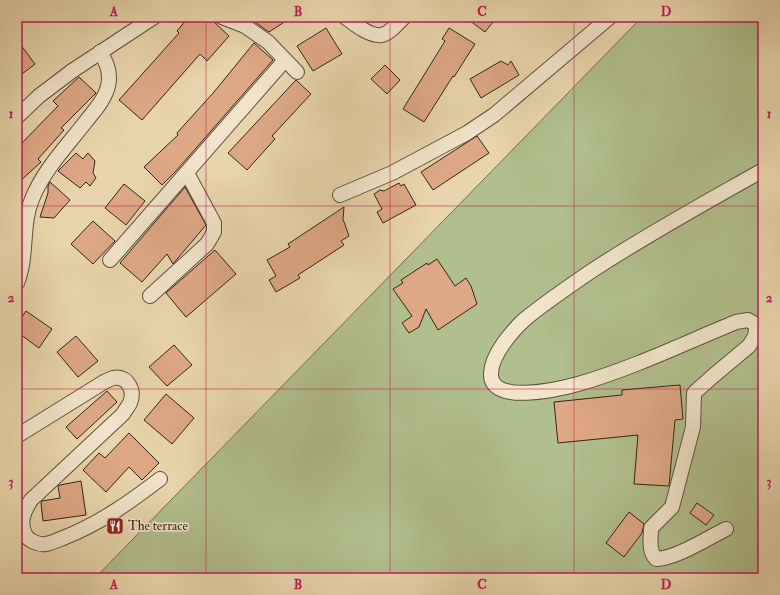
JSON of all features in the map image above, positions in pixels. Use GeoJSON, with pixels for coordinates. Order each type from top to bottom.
{"type":"FeatureCollection","features":[{"type":"Feature","properties":{"kind":"street"},"geometry":{"type":"LineString","coordinates":[[17,117],[39,96],[72,71],[154,17]]}},
{"type":"Feature","properties":{"kind":"street"},"geometry":{"type":"LineString","coordinates":[[222,17],[246,26],[268,42],[297,72]]}},
{"type":"Feature","properties":{"kind":"street"},"geometry":{"type":"LineString","coordinates":[[344,17],[373,34],[381,35],[390,31],[404,17]]}},
{"type":"Feature","properties":{"kind":"street"},"geometry":{"type":"LineString","coordinates":[[340,195],[392,173],[467,133],[494,115],[610,17]]}},
{"type":"Feature","properties":{"kind":"street"},"geometry":{"type":"LineString","coordinates":[[17,283],[22,265],[26,220],[31,201],[37,187],[101,102],[108,87],[109,74],[107,64],[100,52]]}},
{"type":"Feature","properties":{"kind":"street"},"geometry":{"type":"LineString","coordinates":[[110,260],[285,60]]}},
{"type":"Feature","properties":{"kind":"street"},"geometry":{"type":"LineString","coordinates":[[726,528],[674,556],[664,559],[656,559],[652,554],[650,547],[651,528],[672,507],[692,427],[694,394],[749,346],[755,336],[755,324],[748,320],[736,322],[616,371],[578,384],[550,391],[519,393],[502,390],[494,384],[491,374],[494,360],[503,344],[524,320],[556,295],[620,252],[763,170]]}},
{"type":"Feature","properties":{"kind":"street"},"geometry":{"type":"LineString","coordinates":[[150,296],[207,244],[214,232],[214,223],[187,173]]}},
{"type":"Feature","properties":{"kind":"street"},"geometry":{"type":"LineString","coordinates":[[17,436],[104,382],[113,378],[122,379],[130,385],[132,393],[130,403],[123,414],[31,500],[24,512],[22,526],[26,536],[35,543],[45,544],[71,535],[97,522],[136,497],[160,479]]}},
{"type":"Feature","properties":{"kind":"green space"},"geometry":{"type":"Polygon","coordinates":[[[642,17],[763,17],[763,578],[95,578],[642,17]]]}},
{"type":"Feature","properties":{"kind":"building"},"geometry":{"type":"Polygon","coordinates":[[[248,17],[292,17],[269,32],[248,17]]]}},
{"type":"Feature","properties":{"kind":"building"},"geometry":{"type":"Polygon","coordinates":[[[465,17],[497,17],[485,32],[465,17]]]}},
{"type":"Feature","properties":{"kind":"building"},"geometry":{"type":"Polygon","coordinates":[[[186,20],[213,21],[229,36],[207,61],[200,54],[142,120],[119,100],[179,33],[177,31],[186,20]]]}},
{"type":"Feature","properties":{"kind":"building"},"geometry":{"type":"Polygon","coordinates":[[[326,28],[342,54],[313,71],[297,46],[326,28]]]}},
{"type":"Feature","properties":{"kind":"building"},"geometry":{"type":"Polygon","coordinates":[[[449,28],[475,44],[424,122],[403,109],[445,41],[442,39],[449,28]]]}},
{"type":"Feature","properties":{"kind":"building"},"geometry":{"type":"Polygon","coordinates":[[[17,40],[35,64],[17,78],[17,40]]]}},
{"type":"Feature","properties":{"kind":"building"},"geometry":{"type":"Polygon","coordinates":[[[254,43],[273,60],[162,185],[144,167],[178,135],[177,133],[214,92],[254,43]]]}},
{"type":"Feature","properties":{"kind":"building"},"geometry":{"type":"Polygon","coordinates":[[[501,61],[508,65],[511,61],[519,75],[481,98],[470,79],[501,61]]]}},
{"type":"Feature","properties":{"kind":"building"},"geometry":{"type":"Polygon","coordinates":[[[385,65],[400,80],[387,94],[371,79],[385,65]]]}},
{"type":"Feature","properties":{"kind":"building"},"geometry":{"type":"Polygon","coordinates":[[[79,77],[96,93],[61,128],[64,130],[38,159],[41,162],[17,184],[17,148],[58,106],[53,101],[79,77]]]}},
{"type":"Feature","properties":{"kind":"building"},"geometry":{"type":"Polygon","coordinates":[[[296,80],[311,94],[272,136],[275,139],[247,170],[228,153],[296,80]]]}},
{"type":"Feature","properties":{"kind":"building"},"geometry":{"type":"Polygon","coordinates":[[[477,136],[489,153],[433,190],[421,172],[477,136]]]}},
{"type":"Feature","properties":{"kind":"building"},"geometry":{"type":"Polygon","coordinates":[[[76,153],[83,159],[88,153],[95,161],[93,173],[96,178],[90,186],[86,182],[80,188],[58,171],[76,153]]]}},
{"type":"Feature","properties":{"kind":"building"},"geometry":{"type":"Polygon","coordinates":[[[50,182],[70,200],[54,218],[40,217],[48,193],[48,186],[50,182]]]}},
{"type":"Feature","properties":{"kind":"building"},"geometry":{"type":"Polygon","coordinates":[[[399,183],[401,186],[404,184],[416,205],[383,223],[377,212],[382,209],[374,194],[380,190],[384,191],[399,183]]]}},
{"type":"Feature","properties":{"kind":"building"},"geometry":{"type":"Polygon","coordinates":[[[124,184],[145,201],[126,225],[105,208],[124,184]]]}},
{"type":"Feature","properties":{"kind":"building"},"geometry":{"type":"Polygon","coordinates":[[[185,187],[206,225],[173,264],[167,254],[142,282],[120,263],[185,187]]]}},
{"type":"Feature","properties":{"kind":"building"},"geometry":{"type":"Polygon","coordinates":[[[344,207],[343,219],[349,236],[341,241],[344,245],[298,275],[300,278],[276,292],[269,280],[276,276],[267,260],[290,247],[288,244],[344,207]]]}},
{"type":"Feature","properties":{"kind":"building"},"geometry":{"type":"Polygon","coordinates":[[[93,221],[115,241],[93,264],[71,244],[93,221]]]}},
{"type":"Feature","properties":{"kind":"building"},"geometry":{"type":"Polygon","coordinates":[[[215,250],[236,274],[186,317],[166,293],[215,250]]]}},
{"type":"Feature","properties":{"kind":"building"},"geometry":{"type":"Polygon","coordinates":[[[437,259],[455,286],[466,278],[471,286],[477,304],[438,330],[426,309],[419,327],[409,333],[402,323],[412,316],[393,289],[403,283],[401,280],[427,263],[428,265],[437,259]]]}},
{"type":"Feature","properties":{"kind":"building"},"geometry":{"type":"Polygon","coordinates":[[[26,311],[52,329],[39,348],[17,332],[17,324],[26,311]]]}},
{"type":"Feature","properties":{"kind":"building"},"geometry":{"type":"Polygon","coordinates":[[[76,336],[98,361],[78,377],[57,352],[76,336]]]}},
{"type":"Feature","properties":{"kind":"building"},"geometry":{"type":"Polygon","coordinates":[[[174,345],[192,365],[167,386],[149,367],[174,345]]]}},
{"type":"Feature","properties":{"kind":"building"},"geometry":{"type":"Polygon","coordinates":[[[680,385],[683,419],[675,420],[669,486],[634,484],[638,435],[558,443],[554,402],[622,395],[622,390],[680,385]]]}},
{"type":"Feature","properties":{"kind":"building"},"geometry":{"type":"Polygon","coordinates":[[[107,391],[117,402],[77,439],[66,427],[107,391]]]}},
{"type":"Feature","properties":{"kind":"building"},"geometry":{"type":"Polygon","coordinates":[[[166,394],[194,418],[172,444],[144,420],[166,394]]]}},
{"type":"Feature","properties":{"kind":"building"},"geometry":{"type":"Polygon","coordinates":[[[129,433],[159,463],[142,480],[129,467],[106,492],[83,470],[99,453],[105,458],[129,433]]]}},
{"type":"Feature","properties":{"kind":"building"},"geometry":{"type":"Polygon","coordinates":[[[81,481],[86,515],[43,521],[42,501],[60,498],[58,486],[81,481]]]}},
{"type":"Feature","properties":{"kind":"building"},"geometry":{"type":"Polygon","coordinates":[[[697,503],[714,515],[706,525],[690,513],[697,503]]]}},
{"type":"Feature","properties":{"kind":"building"},"geometry":{"type":"Polygon","coordinates":[[[629,512],[644,524],[642,533],[624,557],[606,543],[629,512]]]}},
{"type":"Feature","properties":{"kind":"place","name":"The terrace"},"geometry":{"type":"Point","coordinates":[115,526]}}]}
